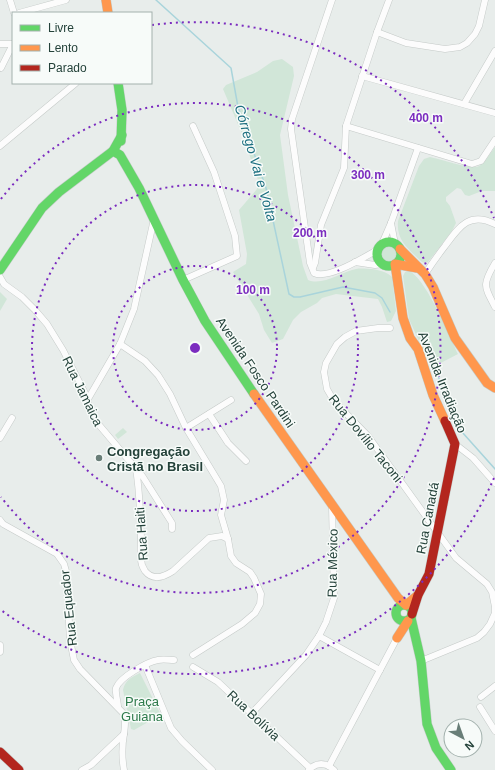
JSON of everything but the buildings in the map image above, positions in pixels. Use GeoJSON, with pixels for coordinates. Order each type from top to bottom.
{"type":"FeatureCollection","features":[{"type":"Feature","properties":{"kind":"street"},"geometry":{"type":"LineString","coordinates":[[10,0],[14,12]]}},
{"type":"Feature","properties":{"kind":"street"},"geometry":{"type":"LineString","coordinates":[[23,12],[66,0]]}},
{"type":"Feature","properties":{"kind":"street"},"geometry":{"type":"LineString","coordinates":[[106,0],[108,12]]}},
{"type":"Feature","properties":{"kind":"street"},"geometry":{"type":"LineString","coordinates":[[332,0],[292,119],[291,129],[310,262],[314,273],[321,275],[334,271],[355,262],[388,242],[397,246],[417,268],[425,274],[456,338],[487,383],[495,388]]}},
{"type":"Feature","properties":{"kind":"street"},"geometry":{"type":"LineString","coordinates":[[313,268],[315,264],[321,225],[344,168],[346,126],[389,0]]}},
{"type":"Feature","properties":{"kind":"street"},"geometry":{"type":"LineString","coordinates":[[377,32],[406,43],[445,49],[460,47],[467,43],[479,26],[485,0]]}},
{"type":"Feature","properties":{"kind":"street"},"geometry":{"type":"LineString","coordinates":[[0,44],[12,44]]}},
{"type":"Feature","properties":{"kind":"street"},"geometry":{"type":"LineString","coordinates":[[1,68],[12,46]]}},
{"type":"Feature","properties":{"kind":"street"},"geometry":{"type":"LineString","coordinates":[[464,104],[495,51]]}},
{"type":"Feature","properties":{"kind":"street"},"geometry":{"type":"LineString","coordinates":[[362,76],[495,114]]}},
{"type":"Feature","properties":{"kind":"street"},"geometry":{"type":"LineString","coordinates":[[0,146],[75,84]]}},
{"type":"Feature","properties":{"kind":"street"},"geometry":{"type":"LineString","coordinates":[[0,270],[42,208],[59,192],[117,153],[122,135],[122,110],[118,84]]}},
{"type":"Feature","properties":{"kind":"street"},"geometry":{"type":"LineString","coordinates":[[183,280],[237,256],[238,248],[214,172],[193,126]]}},
{"type":"Feature","properties":{"kind":"street"},"geometry":{"type":"LineString","coordinates":[[346,126],[472,164],[477,164],[481,161],[495,140]]}},
{"type":"Feature","properties":{"kind":"street"},"geometry":{"type":"LineString","coordinates":[[417,268],[389,264],[380,261],[378,255],[418,148]]}},
{"type":"Feature","properties":{"kind":"street","name":"Avenida Fosco Pardini"},"geometry":{"type":"LineString","coordinates":[[117,153],[139,188],[183,280],[205,320],[236,367],[398,598],[411,609],[405,616]]}},
{"type":"Feature","properties":{"kind":"street"},"geometry":{"type":"LineString","coordinates":[[88,399],[120,344],[134,309],[154,219]]}},
{"type":"Feature","properties":{"kind":"street"},"geometry":{"type":"LineString","coordinates":[[425,274],[459,227],[474,220],[487,220],[495,224]]}},
{"type":"Feature","properties":{"kind":"street"},"geometry":{"type":"LineString","coordinates":[[355,262],[375,265],[398,262],[401,256],[391,223]]}},
{"type":"Feature","properties":{"kind":"street"},"geometry":{"type":"LineString","coordinates":[[495,263],[487,276],[485,284],[486,290],[495,307]]}},
{"type":"Feature","properties":{"kind":"street","name":"Avenida Irradiação"},"geometry":{"type":"LineString","coordinates":[[389,264],[397,275],[403,318],[410,338],[418,349],[433,395],[455,444],[473,458],[495,483]]}},
{"type":"Feature","properties":{"kind":"street","name":"Rua Jamaica"},"geometry":{"type":"LineString","coordinates":[[0,277],[4,284],[22,297],[47,324],[63,350],[88,399],[89,409],[94,419],[143,477],[172,523],[172,529]]}},
{"type":"Feature","properties":{"kind":"street","name":"Rua Dovílio Taconi"},"geometry":{"type":"LineString","coordinates":[[390,328],[356,331],[345,337],[338,344],[326,362],[324,372],[327,389],[334,401],[368,436],[456,558],[488,584],[492,592],[495,613],[484,632],[476,638],[422,661]]}},
{"type":"Feature","properties":{"kind":"street"},"geometry":{"type":"LineString","coordinates":[[120,344],[144,361],[158,375],[170,394],[186,428],[221,486],[224,500],[221,515],[231,556],[236,563],[250,572],[258,585],[261,594],[260,604],[255,613],[242,624],[193,655]]}},
{"type":"Feature","properties":{"kind":"street"},"geometry":{"type":"LineString","coordinates":[[186,428],[231,400]]}},
{"type":"Feature","properties":{"kind":"street"},"geometry":{"type":"LineString","coordinates":[[208,414],[228,443],[246,461]]}},
{"type":"Feature","properties":{"kind":"street"},"geometry":{"type":"LineString","coordinates":[[0,438],[12,418]]}},
{"type":"Feature","properties":{"kind":"street","name":"Rua Canadá"},"geometry":{"type":"LineString","coordinates":[[418,595],[429,574],[455,444]]}},
{"type":"Feature","properties":{"kind":"street","name":"Rua Haiti"},"geometry":{"type":"LineString","coordinates":[[136,469],[139,490],[141,560],[145,570],[150,576],[157,578],[166,576],[173,572],[209,538],[222,536],[228,539]]}},
{"type":"Feature","properties":{"kind":"street","name":"Rua México"},"geometry":{"type":"LineString","coordinates":[[252,713],[306,655],[319,636],[326,622],[334,598],[332,504]]}},
{"type":"Feature","properties":{"kind":"street","name":"Rua Equador"},"geometry":{"type":"LineString","coordinates":[[0,520],[3,524],[57,554],[64,564],[66,571],[70,640],[74,660],[80,669],[124,714],[126,723],[124,734],[124,770]]}},
{"type":"Feature","properties":{"kind":"street"},"geometry":{"type":"LineString","coordinates":[[406,605],[418,595]]}},
{"type":"Feature","properties":{"kind":"street"},"geometry":{"type":"LineString","coordinates":[[309,769],[319,764],[331,768],[380,670],[398,638],[405,616],[418,595]]}},
{"type":"Feature","properties":{"kind":"street"},"geometry":{"type":"LineString","coordinates":[[398,598],[422,661],[427,724],[444,761],[451,770]]}},
{"type":"Feature","properties":{"kind":"street"},"geometry":{"type":"LineString","coordinates":[[319,636],[380,670]]}},
{"type":"Feature","properties":{"kind":"street"},"geometry":{"type":"LineString","coordinates":[[0,645],[0,652]]}},
{"type":"Feature","properties":{"kind":"street"},"geometry":{"type":"LineString","coordinates":[[118,707],[116,688],[129,674],[158,660],[174,660]]}},
{"type":"Feature","properties":{"kind":"street"},"geometry":{"type":"LineString","coordinates":[[145,665],[171,728],[182,741],[212,770]]}},
{"type":"Feature","properties":{"kind":"street","name":"Rua Bolívia"},"geometry":{"type":"LineString","coordinates":[[193,667],[218,682],[309,769]]}},
{"type":"Feature","properties":{"kind":"street"},"geometry":{"type":"LineString","coordinates":[[481,697],[495,686]]}},
{"type":"Feature","properties":{"kind":"street"},"geometry":{"type":"LineString","coordinates":[[480,707],[495,731]]}},
{"type":"Feature","properties":{"kind":"street"},"geometry":{"type":"LineString","coordinates":[[82,770],[91,764],[124,734]]}},
{"type":"Feature","properties":{"kind":"street"},"geometry":{"type":"LineString","coordinates":[[0,752],[19,770]]}},
{"type":"Feature","properties":{"kind":"green space"},"geometry":{"type":"Polygon","coordinates":[[[282,59],[293,67],[294,76],[280,135],[288,195],[303,266],[308,280],[326,280],[358,269],[372,269],[383,272],[392,277],[396,311],[391,321],[387,322],[378,299],[336,294],[322,298],[317,303],[301,312],[293,320],[283,339],[272,343],[264,330],[259,314],[233,272],[246,264],[247,254],[239,210],[257,189],[259,183],[243,136],[223,89],[226,85],[257,72],[273,61],[282,59]]]}},
{"type":"Feature","properties":{"kind":"green space"},"geometry":{"type":"Polygon","coordinates":[[[495,147],[495,191],[482,191],[469,196],[465,195],[461,189],[457,188],[446,197],[446,201],[450,206],[456,223],[452,231],[428,262],[422,262],[404,244],[398,228],[398,221],[419,166],[424,159],[430,157],[470,167],[479,166],[486,160],[495,147]]]}},
{"type":"Feature","properties":{"kind":"green space"},"geometry":{"type":"Polygon","coordinates":[[[389,245],[395,248],[398,254],[395,260],[389,263],[383,260],[380,254],[383,248],[389,245]]]}},
{"type":"Feature","properties":{"kind":"green space"},"geometry":{"type":"Polygon","coordinates":[[[408,271],[414,275],[429,294],[458,354],[431,368],[409,319],[403,276],[405,272],[408,271]]]}},
{"type":"Feature","properties":{"kind":"green space"},"geometry":{"type":"Polygon","coordinates":[[[0,292],[7,299],[0,311],[0,292]]]}},
{"type":"Feature","properties":{"kind":"green space"},"geometry":{"type":"Polygon","coordinates":[[[123,428],[127,432],[118,439],[115,435],[123,428]]]}},
{"type":"Feature","properties":{"kind":"green space","name":"Praça Guiana"},"geometry":{"type":"Polygon","coordinates":[[[140,673],[160,713],[159,716],[134,730],[131,729],[123,690],[127,681],[140,673]]]}},
{"type":"Feature","properties":{"kind":"waterway","name":"Córrego Vai e Volta"},"geometry":{"type":"LineString","coordinates":[[156,0],[231,68],[238,107],[266,188],[289,294],[294,297],[300,297],[343,287],[375,293],[382,298],[390,312]]}},
{"type":"Feature","properties":{"kind":"waterway"},"geometry":{"type":"LineString","coordinates":[[437,373],[453,417],[462,432],[495,469]]}},
{"type":"Feature","properties":{"kind":"traffic: fast"},"geometry":{"type":"LineString","coordinates":[[118,84],[122,110],[121,141]]}},
{"type":"Feature","properties":{"kind":"traffic: fast"},"geometry":{"type":"LineString","coordinates":[[0,270],[42,208],[59,192],[113,151],[122,135]]}},
{"type":"Feature","properties":{"kind":"traffic: fast"},"geometry":{"type":"LineString","coordinates":[[113,151],[120,155],[139,188],[183,280],[205,321],[254,394]]}},
{"type":"Feature","properties":{"kind":"traffic: fast"},"geometry":{"type":"LineString","coordinates":[[389,242],[397,246],[401,254],[397,262],[389,266],[381,262],[377,254],[381,246],[389,242]]}},
{"type":"Feature","properties":{"kind":"traffic: fast"},"geometry":{"type":"LineString","coordinates":[[404,605],[410,607],[412,613],[410,619],[404,621],[398,619],[396,613],[398,607],[404,605]]}},
{"type":"Feature","properties":{"kind":"traffic: fast"},"geometry":{"type":"LineString","coordinates":[[411,618],[421,661],[427,724],[436,748],[451,770]]}},
{"type":"Feature","properties":{"kind":"traffic: slow"},"geometry":{"type":"LineString","coordinates":[[106,0],[108,12]]}},
{"type":"Feature","properties":{"kind":"traffic: slow"},"geometry":{"type":"LineString","coordinates":[[400,249],[425,274],[433,287],[455,338],[487,383],[495,388]]}},
{"type":"Feature","properties":{"kind":"traffic: slow"},"geometry":{"type":"LineString","coordinates":[[417,268],[395,264],[403,318],[410,338],[418,349],[433,395],[445,421]]}},
{"type":"Feature","properties":{"kind":"traffic: slow"},"geometry":{"type":"LineString","coordinates":[[254,394],[398,598],[406,605],[418,595]]}},
{"type":"Feature","properties":{"kind":"traffic: slow"},"geometry":{"type":"LineString","coordinates":[[397,638],[408,621]]}},
{"type":"Feature","properties":{"kind":"traffic: jam"},"geometry":{"type":"LineString","coordinates":[[412,614],[418,595],[429,574],[455,444],[445,421]]}},
{"type":"Feature","properties":{"kind":"traffic: jam"},"geometry":{"type":"LineString","coordinates":[[0,752],[19,770]]}},
{"type":"Feature","properties":{"kind":"place","name":"Congregação Cristã no Brasil"},"geometry":{"type":"Point","coordinates":[99,458]}}]}
